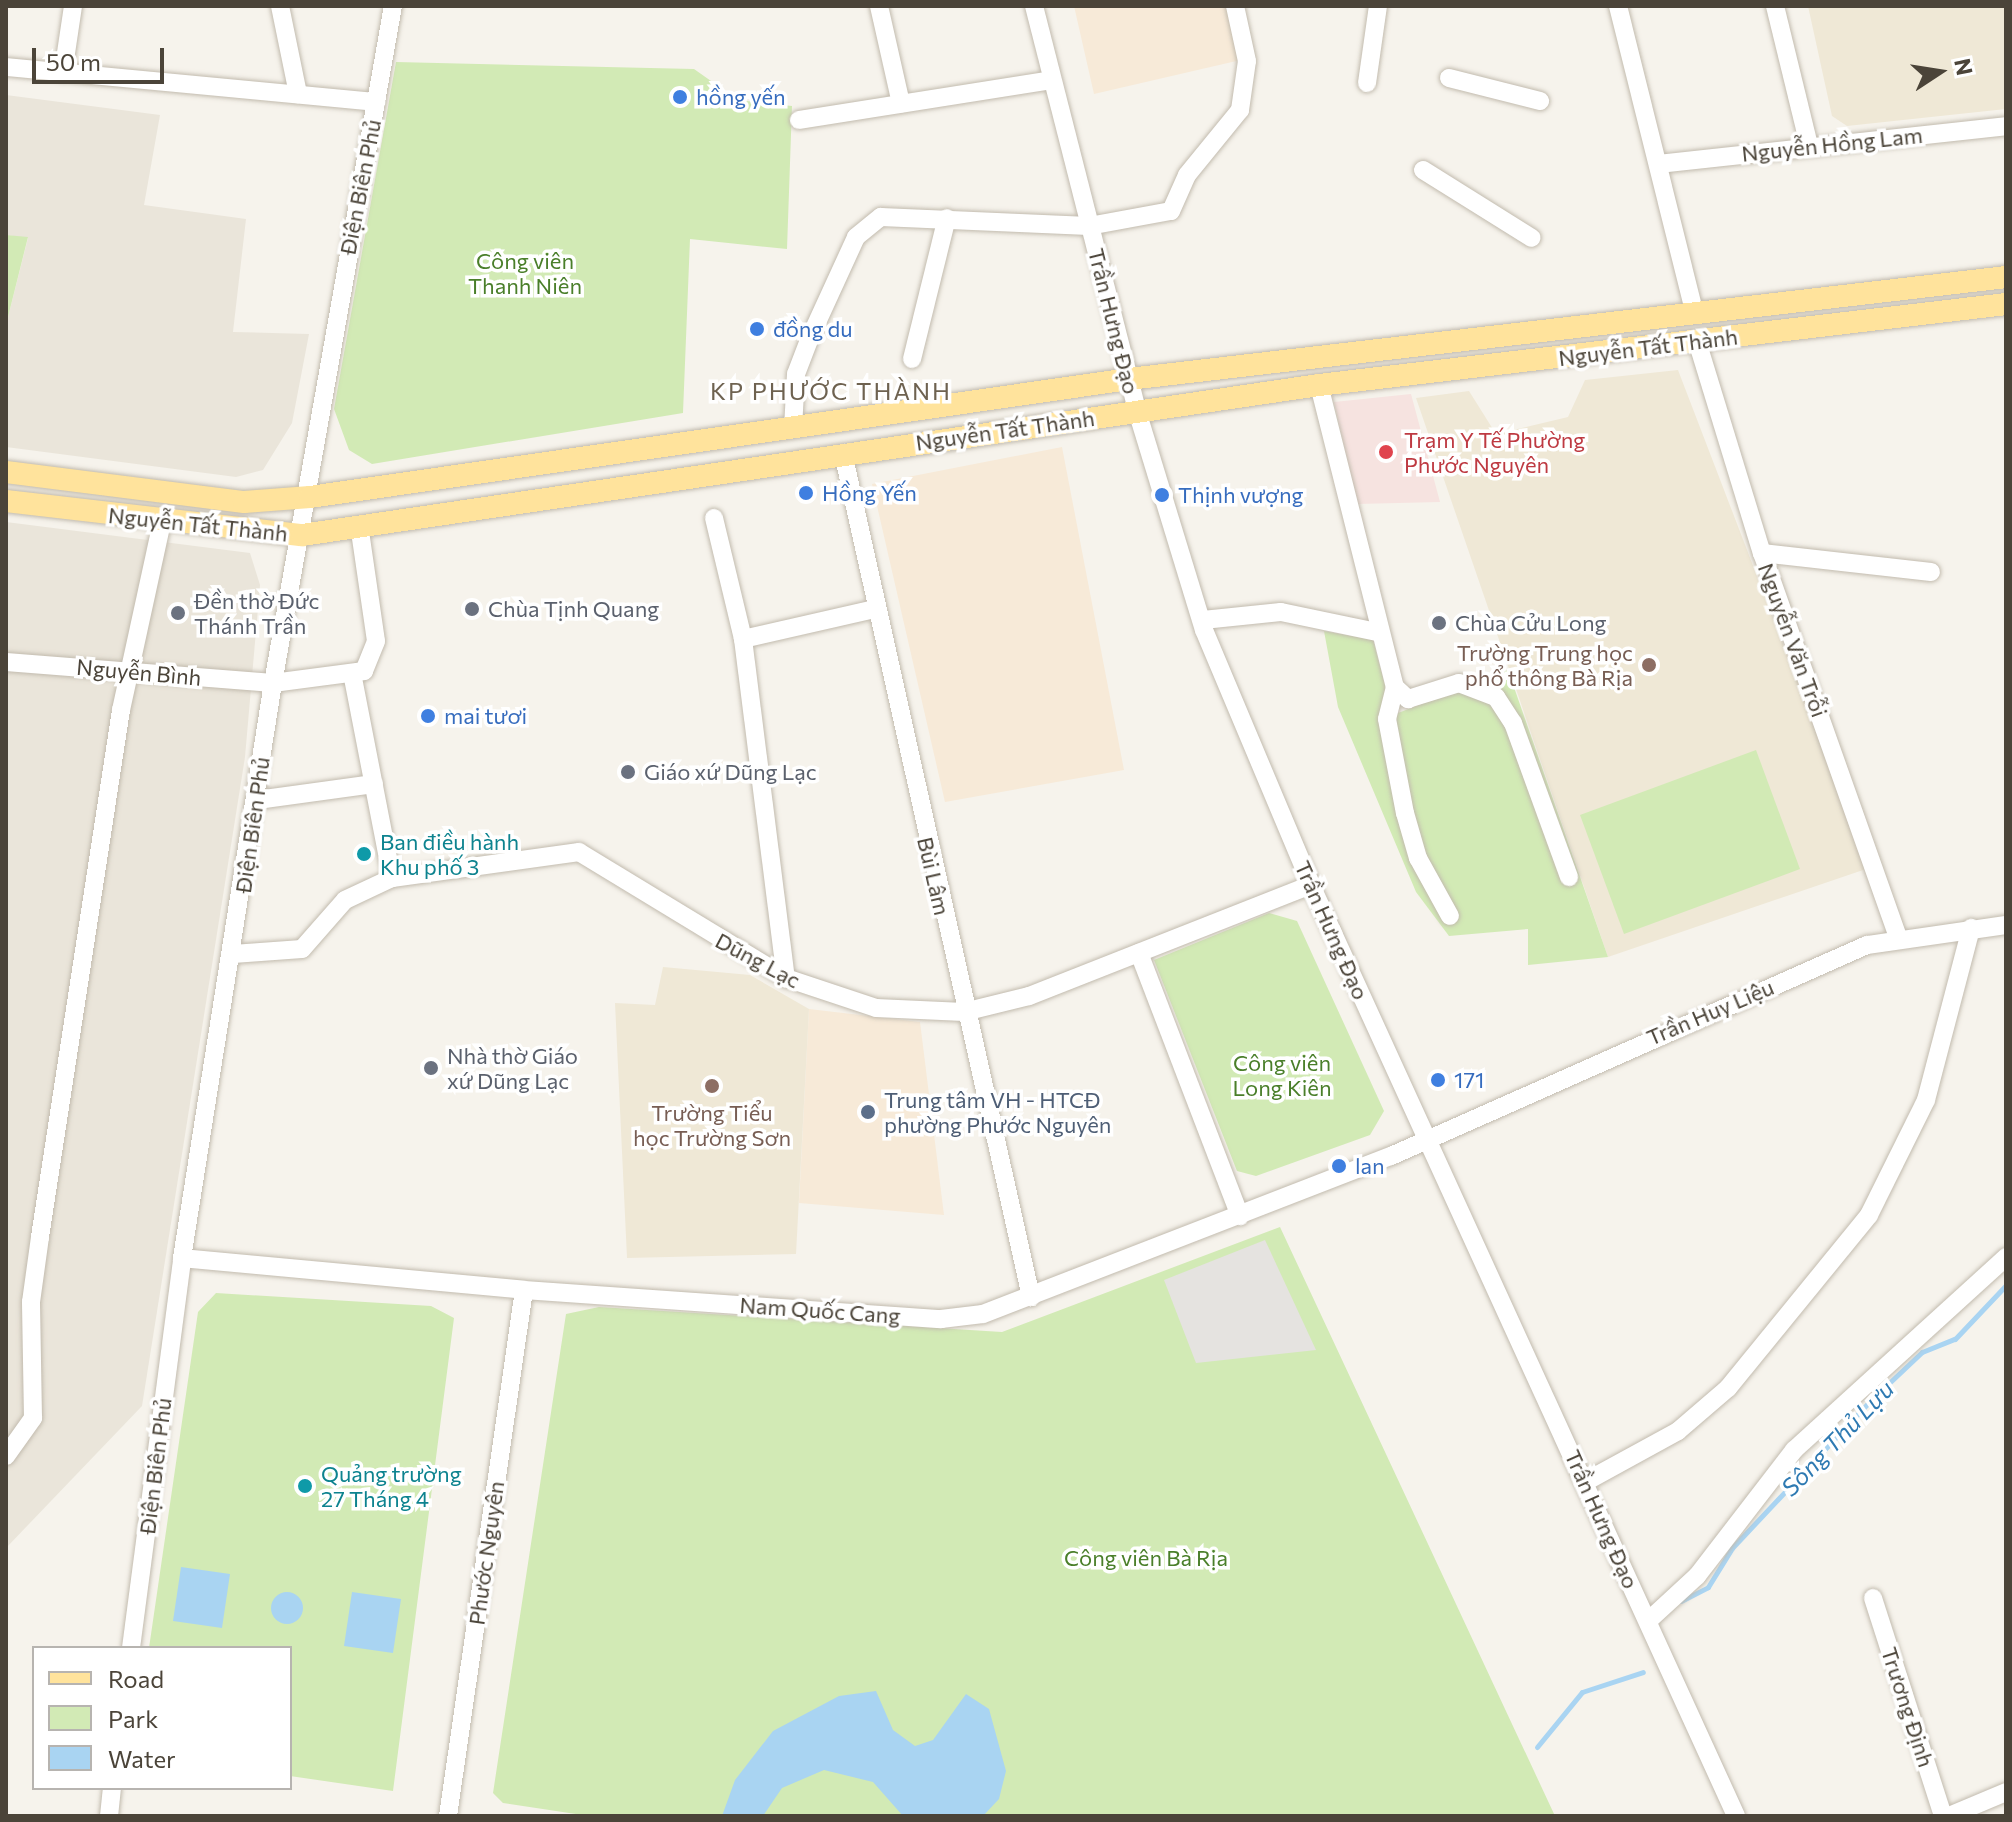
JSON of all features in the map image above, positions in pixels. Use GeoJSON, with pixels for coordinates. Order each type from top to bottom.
{"type":"FeatureCollection","features":[{"type":"Feature","properties":{"kind":"main road","name":"Nguyễn Tất Thành"},"geometry":{"type":"LineString","coordinates":[[6,472],[244,502],[310,497],[1129,379],[2006,277]]}},
{"type":"Feature","properties":{"kind":"main road","name":"Nguyễn Tất Thành"},"geometry":{"type":"LineString","coordinates":[[6,501],[162,522],[302,535],[1319,385],[2006,304]]}},
{"type":"Feature","properties":{"kind":"street"},"geometry":{"type":"LineString","coordinates":[[63,73],[73,6]]}},
{"type":"Feature","properties":{"kind":"street"},"geometry":{"type":"LineString","coordinates":[[280,6],[298,94]]}},
{"type":"Feature","properties":{"kind":"street","name":"Điện Biên Phủ"},"geometry":{"type":"LineString","coordinates":[[131,1646],[182,1258],[233,954],[273,683],[310,497],[393,6]]}},
{"type":"Feature","properties":{"kind":"street"},"geometry":{"type":"LineString","coordinates":[[879,6],[901,104]]}},
{"type":"Feature","properties":{"kind":"street","name":"Trần Hưng Đạo"},"geometry":{"type":"LineString","coordinates":[[1034,6],[1137,411],[1203,620],[1311,885],[1736,1816]]}},
{"type":"Feature","properties":{"kind":"street"},"geometry":{"type":"LineString","coordinates":[[793,428],[800,360],[856,237],[881,217],[1089,226],[1171,211],[1187,175],[1240,110],[1247,61],[1235,6]]}},
{"type":"Feature","properties":{"kind":"street"},"geometry":{"type":"LineString","coordinates":[[1367,83],[1378,6]]}},
{"type":"Feature","properties":{"kind":"street"},"geometry":{"type":"LineString","coordinates":[[1618,6],[1694,311]]}},
{"type":"Feature","properties":{"kind":"street"},"geometry":{"type":"LineString","coordinates":[[1775,6],[1809,145]]}},
{"type":"Feature","properties":{"kind":"street"},"geometry":{"type":"LineString","coordinates":[[6,67],[376,102]]}},
{"type":"Feature","properties":{"kind":"street"},"geometry":{"type":"LineString","coordinates":[[1449,78],[1540,101]]}},
{"type":"Feature","properties":{"kind":"street"},"geometry":{"type":"LineString","coordinates":[[799,120],[1052,80]]}},
{"type":"Feature","properties":{"kind":"street","name":"Nguyễn Hồng Lam"},"geometry":{"type":"LineString","coordinates":[[1658,164],[1809,145],[2006,126]]}},
{"type":"Feature","properties":{"kind":"street"},"geometry":{"type":"LineString","coordinates":[[1423,170],[1532,238]]}},
{"type":"Feature","properties":{"kind":"street"},"geometry":{"type":"LineString","coordinates":[[912,359],[947,218]]}},
{"type":"Feature","properties":{"kind":"street","name":"Nguyễn Văn Trỗi"},"geometry":{"type":"LineString","coordinates":[[1697,341],[1762,553],[1898,936]]}},
{"type":"Feature","properties":{"kind":"street"},"geometry":{"type":"LineString","coordinates":[[1319,385],[1377,632],[1395,687],[1408,699],[1459,683],[1496,697],[1513,723],[1569,877]]}},
{"type":"Feature","properties":{"kind":"street","name":"Bùi Lâm"},"geometry":{"type":"LineString","coordinates":[[843,453],[964,1012],[1031,1297]]}},
{"type":"Feature","properties":{"kind":"street"},"geometry":{"type":"LineString","coordinates":[[714,518],[743,639],[786,978]]}},
{"type":"Feature","properties":{"kind":"street"},"geometry":{"type":"LineString","coordinates":[[6,1456],[33,1418],[33,1289],[129,672],[162,522]]}},
{"type":"Feature","properties":{"kind":"street"},"geometry":{"type":"LineString","coordinates":[[359,525],[376,652],[372,664],[352,673],[392,878]]}},
{"type":"Feature","properties":{"kind":"street"},"geometry":{"type":"LineString","coordinates":[[1762,553],[1931,572]]}},
{"type":"Feature","properties":{"kind":"street"},"geometry":{"type":"LineString","coordinates":[[743,639],[875,609]]}},
{"type":"Feature","properties":{"kind":"street"},"geometry":{"type":"LineString","coordinates":[[1203,620],[1281,612],[1377,632]]}},
{"type":"Feature","properties":{"kind":"street","name":"Nguyễn Bình"},"geometry":{"type":"LineString","coordinates":[[6,662],[273,683],[352,673]]}},
{"type":"Feature","properties":{"kind":"street"},"geometry":{"type":"LineString","coordinates":[[1395,687],[1387,719],[1405,813],[1418,858],[1450,916]]}},
{"type":"Feature","properties":{"kind":"street"},"geometry":{"type":"LineString","coordinates":[[257,800],[374,784]]}},
{"type":"Feature","properties":{"kind":"street","name":"Dũng Lạc"},"geometry":{"type":"LineString","coordinates":[[233,954],[302,949],[345,900],[392,878],[579,852],[786,978],[876,1008],[964,1012],[1029,996],[1311,885]]}},
{"type":"Feature","properties":{"kind":"street","name":"Trần Huy Liệu"},"geometry":{"type":"LineString","coordinates":[[1426,1140],[1680,1024],[1898,936],[2006,925]]}},
{"type":"Feature","properties":{"kind":"street"},"geometry":{"type":"LineString","coordinates":[[1585,1482],[1678,1431],[1728,1388],[1869,1215],[1926,1100],[1971,928]]}},
{"type":"Feature","properties":{"kind":"street"},"geometry":{"type":"LineString","coordinates":[[1139,953],[1240,1216]]}},
{"type":"Feature","properties":{"kind":"street","name":"Nam Quốc Cang"},"geometry":{"type":"LineString","coordinates":[[182,1258],[524,1290],[941,1319],[1031,1297],[1426,1140]]}},
{"type":"Feature","properties":{"kind":"street"},"geometry":{"type":"LineString","coordinates":[[1648,1621],[1697,1576],[1794,1450],[2006,1257]]}},
{"type":"Feature","properties":{"kind":"street","name":"Phước Nguyên"},"geometry":{"type":"LineString","coordinates":[[448,1816],[524,1290]]}},
{"type":"Feature","properties":{"kind":"street","name":"Trương Định"},"geometry":{"type":"LineString","coordinates":[[1873,1598],[1946,1816]]}},
{"type":"Feature","properties":{"kind":"street"},"geometry":{"type":"LineString","coordinates":[[109,1816],[112,1790]]}},
{"type":"Feature","properties":{"kind":"street"},"geometry":{"type":"LineString","coordinates":[[1946,1816],[2006,1792]]}},
{"type":"Feature","properties":{"kind":"shaded area"},"geometry":{"type":"Polygon","coordinates":[[[1074,6],[1233,6],[1245,59],[1094,94],[1074,6]]]}},
{"type":"Feature","properties":{"kind":"shaded area"},"geometry":{"type":"Polygon","coordinates":[[[1808,6],[2006,6],[2006,109],[1847,126],[1832,116],[1808,6]]]}},
{"type":"Feature","properties":{"kind":"shaded area"},"geometry":{"type":"Polygon","coordinates":[[[6,95],[160,115],[144,205],[246,219],[233,332],[309,334],[292,423],[263,470],[236,477],[6,447],[6,325],[28,238],[6,235],[6,95]]]}},
{"type":"Feature","properties":{"kind":"shaded area","name":"Trường Trung học phổ thông Bà Rịa"},"geometry":{"type":"Polygon","coordinates":[[[1678,370],[1869,868],[1608,957],[1416,398],[1469,391],[1496,434],[1568,417],[1585,380],[1678,370]]]}},
{"type":"Feature","properties":{"kind":"shaded area","name":"Trạm Y Tế Phường Phước Nguyên"},"geometry":{"type":"Polygon","coordinates":[[[1411,394],[1440,502],[1357,504],[1334,402],[1411,394]]]}},
{"type":"Feature","properties":{"kind":"shaded area"},"geometry":{"type":"Polygon","coordinates":[[[1062,447],[1124,770],[945,802],[872,484],[1062,447]]]}},
{"type":"Feature","properties":{"kind":"shaded area"},"geometry":{"type":"Polygon","coordinates":[[[6,522],[250,553],[260,585],[245,757],[142,1406],[6,1548],[6,522]]]}},
{"type":"Feature","properties":{"kind":"shaded area","name":"Trường Tiểu học Trường Sơn"},"geometry":{"type":"Polygon","coordinates":[[[663,967],[750,975],[809,1009],[796,1254],[627,1258],[615,1003],[655,1005],[663,967]]]}},
{"type":"Feature","properties":{"kind":"shaded area","name":"Trung tâm VH - HTCĐ phường Phước Nguyên"},"geometry":{"type":"Polygon","coordinates":[[[809,1009],[920,1022],[944,1215],[799,1203],[809,1009]]]}},
{"type":"Feature","properties":{"kind":"shaded area"},"geometry":{"type":"Polygon","coordinates":[[[1265,1240],[1316,1350],[1196,1363],[1164,1280],[1265,1240]]]}},
{"type":"Feature","properties":{"kind":"green space","name":"Công viên Thanh Niên"},"geometry":{"type":"Polygon","coordinates":[[[396,62],[694,69],[738,100],[792,106],[787,249],[690,239],[683,413],[372,464],[349,450],[334,409],[396,62]]]}},
{"type":"Feature","properties":{"kind":"green space"},"geometry":{"type":"Polygon","coordinates":[[[6,235],[28,237],[6,325],[6,235]]]}},
{"type":"Feature","properties":{"kind":"green space"},"geometry":{"type":"Polygon","coordinates":[[[1324,631],[1373,640],[1393,715],[1508,670],[1608,957],[1528,965],[1528,929],[1449,936],[1416,892],[1338,707],[1324,631]]]}},
{"type":"Feature","properties":{"kind":"green space"},"geometry":{"type":"Polygon","coordinates":[[[1756,750],[1800,869],[1624,934],[1580,815],[1756,750]]]}},
{"type":"Feature","properties":{"kind":"green space","name":"Công viên Long Kiên"},"geometry":{"type":"Polygon","coordinates":[[[1269,913],[1297,921],[1384,1111],[1370,1135],[1256,1176],[1237,1171],[1154,960],[1269,913]]]}},
{"type":"Feature","properties":{"kind":"green space","name":"Công viên Bà Rịa"},"geometry":{"type":"Polygon","coordinates":[[[1280,1227],[1555,1816],[589,1816],[503,1803],[493,1793],[566,1314],[599,1307],[1002,1332],[1280,1227]]]}},
{"type":"Feature","properties":{"kind":"green space","name":"Quảng trường 27 Tháng 4"},"geometry":{"type":"Polygon","coordinates":[[[216,1293],[431,1306],[454,1318],[393,1791],[292,1776],[292,1646],[149,1646],[198,1312],[216,1293]]]}},
{"type":"Feature","properties":{"kind":"water"},"geometry":{"type":"Polygon","coordinates":[[[181,1567],[230,1574],[222,1628],[173,1621],[181,1567]]]}},
{"type":"Feature","properties":{"kind":"water"},"geometry":{"type":"Polygon","coordinates":[[[287,1592],[298,1597],[303,1608],[298,1619],[287,1624],[276,1619],[271,1608],[276,1597],[287,1592]]]}},
{"type":"Feature","properties":{"kind":"water"},"geometry":{"type":"Polygon","coordinates":[[[352,1592],[401,1599],[393,1653],[344,1646],[352,1592]]]}},
{"type":"Feature","properties":{"kind":"water"},"geometry":{"type":"Polygon","coordinates":[[[876,1691],[893,1730],[915,1746],[933,1740],[966,1694],[989,1709],[1006,1771],[999,1799],[983,1816],[903,1816],[873,1782],[824,1770],[782,1788],[763,1816],[722,1816],[735,1780],[773,1731],[839,1696],[876,1691]]]}},
{"type":"Feature","properties":{"kind":"waterway","name":"Sông Thủ Lựu"},"geometry":{"type":"LineString","coordinates":[[1681,1601],[1708,1587],[1732,1548],[1871,1400],[1922,1352],[1955,1339],[2006,1285]]}},
{"type":"Feature","properties":{"kind":"waterway","name":"Sông Thủ Lựu"},"geometry":{"type":"LineString","coordinates":[[1537,1747],[1582,1692],[1643,1672]]}},
{"type":"Feature","properties":{"kind":"place","name":"hồng yến"},"geometry":{"type":"Point","coordinates":[680,97]}},
{"type":"Feature","properties":{"kind":"place","name":"đồng du"},"geometry":{"type":"Point","coordinates":[757,329]}},
{"type":"Feature","properties":{"kind":"place","name":"Trạm Y Tế Phường Phước Nguyên"},"geometry":{"type":"Point","coordinates":[1386,452]}},
{"type":"Feature","properties":{"kind":"place","name":"Hồng Yến"},"geometry":{"type":"Point","coordinates":[806,493]}},
{"type":"Feature","properties":{"kind":"place","name":"Thịnh vượng"},"geometry":{"type":"Point","coordinates":[1162,495]}},
{"type":"Feature","properties":{"kind":"place","name":"Chùa Tịnh Quang"},"geometry":{"type":"Point","coordinates":[472,609]}},
{"type":"Feature","properties":{"kind":"place","name":"Đền thờ Đức Thánh Trần"},"geometry":{"type":"Point","coordinates":[178,613]}},
{"type":"Feature","properties":{"kind":"place","name":"Chùa Cửu Long"},"geometry":{"type":"Point","coordinates":[1439,623]}},
{"type":"Feature","properties":{"kind":"place","name":"Trường Trung học phổ thông Bà Rịa"},"geometry":{"type":"Point","coordinates":[1649,665]}},
{"type":"Feature","properties":{"kind":"place","name":"mai tươi"},"geometry":{"type":"Point","coordinates":[428,716]}},
{"type":"Feature","properties":{"kind":"place","name":"Giáo xứ Dũng Lạc"},"geometry":{"type":"Point","coordinates":[628,772]}},
{"type":"Feature","properties":{"kind":"place","name":"Ban điều hành Khu phố 3"},"geometry":{"type":"Point","coordinates":[364,854]}},
{"type":"Feature","properties":{"kind":"place","name":"Nhà thờ Giáo xứ Dũng Lạc"},"geometry":{"type":"Point","coordinates":[431,1068]}},
{"type":"Feature","properties":{"kind":"place","name":"171"},"geometry":{"type":"Point","coordinates":[1438,1080]}},
{"type":"Feature","properties":{"kind":"place","name":"Trường Tiểu học Trường Sơn"},"geometry":{"type":"Point","coordinates":[712,1086]}},
{"type":"Feature","properties":{"kind":"place","name":"Trung tâm VH - HTCĐ phường Phước Nguyên"},"geometry":{"type":"Point","coordinates":[868,1112]}},
{"type":"Feature","properties":{"kind":"place","name":"lan"},"geometry":{"type":"Point","coordinates":[1339,1166]}},
{"type":"Feature","properties":{"kind":"place","name":"Quảng trường 27 Tháng 4"},"geometry":{"type":"Point","coordinates":[305,1486]}},
{"type":"Feature","properties":{"kind":"district","name":"KP PHƯỚC THÀNH"},"geometry":{"type":"Point","coordinates":[831,391]}}]}
